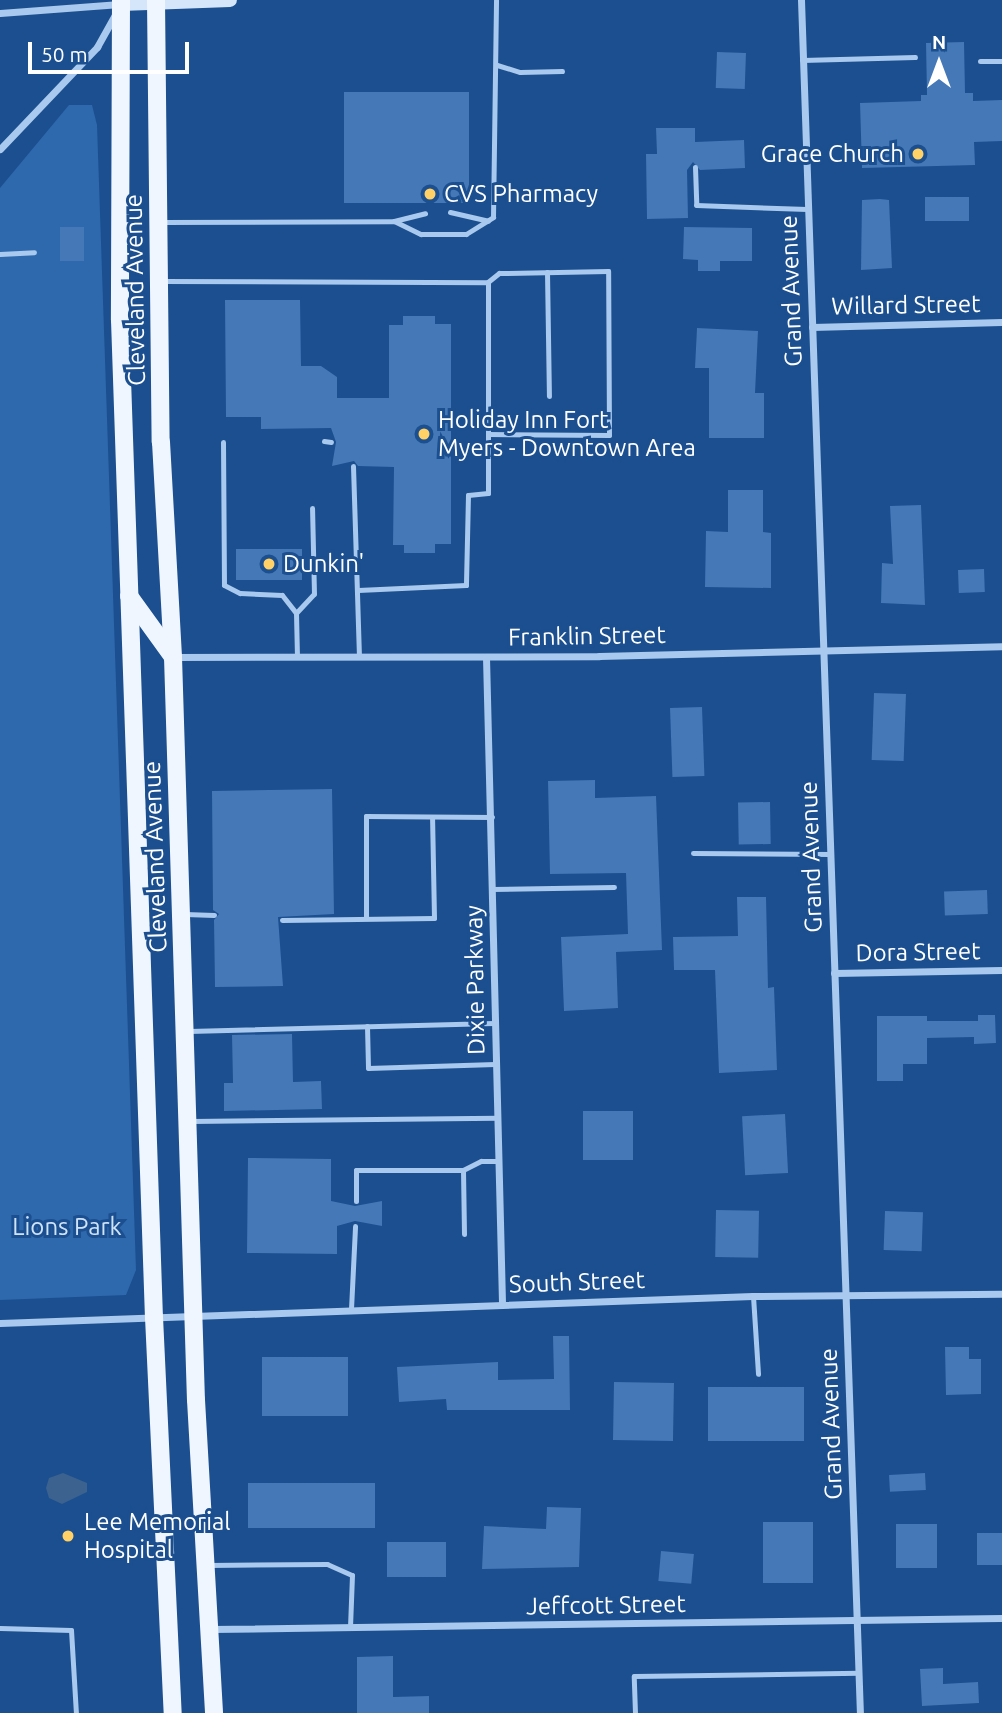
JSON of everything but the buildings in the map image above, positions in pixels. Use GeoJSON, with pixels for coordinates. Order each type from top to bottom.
{"type":"FeatureCollection","features":[{"type":"Feature","properties":{"kind":"main road","name":"Cleveland Avenue"},"geometry":{"type":"LineString","coordinates":[[156,1],[162,479],[173,657],[193,1316],[214,1713]]}},
{"type":"Feature","properties":{"kind":"main road","name":"Cleveland Avenue"},"geometry":{"type":"LineString","coordinates":[[121,2],[120,320],[154,1317],[173,1713]]}},
{"type":"Feature","properties":{"kind":"main road"},"geometry":{"type":"LineString","coordinates":[[130,596],[173,657]]}},
{"type":"Feature","properties":{"kind":"street"},"geometry":{"type":"LineString","coordinates":[[0,13],[121,2],[230,0]]}},
{"type":"Feature","properties":{"kind":"street","name":"Grand Avenue"},"geometry":{"type":"LineString","coordinates":[[801,0],[860,1713]]}},
{"type":"Feature","properties":{"kind":"street"},"geometry":{"type":"LineString","coordinates":[[0,149],[97,47],[121,2]]}},
{"type":"Feature","properties":{"kind":"street","name":"Willard Street"},"geometry":{"type":"LineString","coordinates":[[812,327],[1002,322]]}},
{"type":"Feature","properties":{"kind":"street","name":"Franklin Street"},"geometry":{"type":"LineString","coordinates":[[173,657],[486,657],[1002,646]]}},
{"type":"Feature","properties":{"kind":"street","name":"Dixie Parkway"},"geometry":{"type":"LineString","coordinates":[[486,657],[502,1303]]}},
{"type":"Feature","properties":{"kind":"street","name":"Dora Street"},"geometry":{"type":"LineString","coordinates":[[834,973],[1002,970]]}},
{"type":"Feature","properties":{"kind":"street","name":"South Street"},"geometry":{"type":"LineString","coordinates":[[0,1323],[502,1303],[846,1294],[1002,1294]]}},
{"type":"Feature","properties":{"kind":"street","name":"Jeffcott Street"},"geometry":{"type":"LineString","coordinates":[[211,1629],[1002,1618]]}},
{"type":"Feature","properties":{"kind":"lane"},"geometry":{"type":"LineString","coordinates":[[394,221],[421,234],[466,234],[488,221],[497,200],[496,0]]}},
{"type":"Feature","properties":{"kind":"lane"},"geometry":{"type":"LineString","coordinates":[[802,60],[915,57]]}},
{"type":"Feature","properties":{"kind":"lane"},"geometry":{"type":"LineString","coordinates":[[980,61],[1002,61]]}},
{"type":"Feature","properties":{"kind":"lane"},"geometry":{"type":"LineString","coordinates":[[497,65],[520,72],[562,71]]}},
{"type":"Feature","properties":{"kind":"lane"},"geometry":{"type":"LineString","coordinates":[[695,167],[696,205],[807,209]]}},
{"type":"Feature","properties":{"kind":"lane"},"geometry":{"type":"LineString","coordinates":[[159,222],[394,221],[425,212]]}},
{"type":"Feature","properties":{"kind":"lane"},"geometry":{"type":"LineString","coordinates":[[450,212],[488,221]]}},
{"type":"Feature","properties":{"kind":"lane"},"geometry":{"type":"LineString","coordinates":[[0,254],[34,252]]}},
{"type":"Feature","properties":{"kind":"lane"},"geometry":{"type":"LineString","coordinates":[[159,281],[488,282],[499,273],[608,271],[609,435],[488,434]]}},
{"type":"Feature","properties":{"kind":"lane"},"geometry":{"type":"LineString","coordinates":[[547,272],[548,396]]}},
{"type":"Feature","properties":{"kind":"lane"},"geometry":{"type":"LineString","coordinates":[[358,590],[466,584],[468,495],[488,494],[488,282]]}},
{"type":"Feature","properties":{"kind":"lane"},"geometry":{"type":"LineString","coordinates":[[324,441],[331,442]]}},
{"type":"Feature","properties":{"kind":"lane"},"geometry":{"type":"LineString","coordinates":[[223,442],[221,509],[224,585],[240,593],[282,595],[296,613],[297,657]]}},
{"type":"Feature","properties":{"kind":"lane"},"geometry":{"type":"LineString","coordinates":[[353,466],[359,656]]}},
{"type":"Feature","properties":{"kind":"lane"},"geometry":{"type":"LineString","coordinates":[[296,613],[314,594],[312,508]]}},
{"type":"Feature","properties":{"kind":"lane"},"geometry":{"type":"LineString","coordinates":[[366,919],[366,816],[492,817]]}},
{"type":"Feature","properties":{"kind":"lane"},"geometry":{"type":"LineString","coordinates":[[282,920],[433,918],[432,817]]}},
{"type":"Feature","properties":{"kind":"lane"},"geometry":{"type":"LineString","coordinates":[[694,853],[830,854]]}},
{"type":"Feature","properties":{"kind":"lane"},"geometry":{"type":"LineString","coordinates":[[492,889],[614,887]]}},
{"type":"Feature","properties":{"kind":"lane"},"geometry":{"type":"LineString","coordinates":[[182,914],[214,915]]}},
{"type":"Feature","properties":{"kind":"lane"},"geometry":{"type":"LineString","coordinates":[[186,1031],[494,1024]]}},
{"type":"Feature","properties":{"kind":"lane"},"geometry":{"type":"LineString","coordinates":[[367,1026],[369,1068],[495,1064]]}},
{"type":"Feature","properties":{"kind":"lane"},"geometry":{"type":"LineString","coordinates":[[187,1121],[497,1118]]}},
{"type":"Feature","properties":{"kind":"lane"},"geometry":{"type":"LineString","coordinates":[[356,1201],[356,1170],[463,1170],[481,1161],[499,1161]]}},
{"type":"Feature","properties":{"kind":"lane"},"geometry":{"type":"LineString","coordinates":[[463,1170],[464,1234]]}},
{"type":"Feature","properties":{"kind":"lane"},"geometry":{"type":"LineString","coordinates":[[351,1310],[355,1226]]}},
{"type":"Feature","properties":{"kind":"lane"},"geometry":{"type":"LineString","coordinates":[[753,1296],[758,1374]]}},
{"type":"Feature","properties":{"kind":"lane"},"geometry":{"type":"LineString","coordinates":[[208,1565],[327,1564],[352,1575],[350,1627]]}},
{"type":"Feature","properties":{"kind":"lane"},"geometry":{"type":"LineString","coordinates":[[0,1628],[62,1627],[71,1630],[76,1713]]}},
{"type":"Feature","properties":{"kind":"lane"},"geometry":{"type":"LineString","coordinates":[[635,1713],[634,1676],[859,1673]]}},
{"type":"Feature","properties":{"kind":"green space","name":"Lions Park"},"geometry":{"type":"Polygon","coordinates":[[[69,105],[92,105],[97,125],[136,1270],[126,1295],[0,1300],[0,188],[69,105]]]}},
{"type":"Feature","properties":{"kind":"shaded area"},"geometry":{"type":"Polygon","coordinates":[[[63,1473],[87,1483],[87,1492],[62,1504],[49,1498],[46,1488],[49,1478],[63,1473]]]}},
{"type":"Feature","properties":{"kind":"place","name":"Grace Church"},"geometry":{"type":"Point","coordinates":[918,154]}},
{"type":"Feature","properties":{"kind":"place","name":"CVS Pharmacy"},"geometry":{"type":"Point","coordinates":[430,194]}},
{"type":"Feature","properties":{"kind":"place","name":"Holiday Inn Fort Myers - Downtown Area"},"geometry":{"type":"Point","coordinates":[424,434]}},
{"type":"Feature","properties":{"kind":"place","name":"Dunkin'"},"geometry":{"type":"Point","coordinates":[269,564]}},
{"type":"Feature","properties":{"kind":"place","name":"Lee Memorial Hospital"},"geometry":{"type":"Point","coordinates":[68,1536]}}]}
